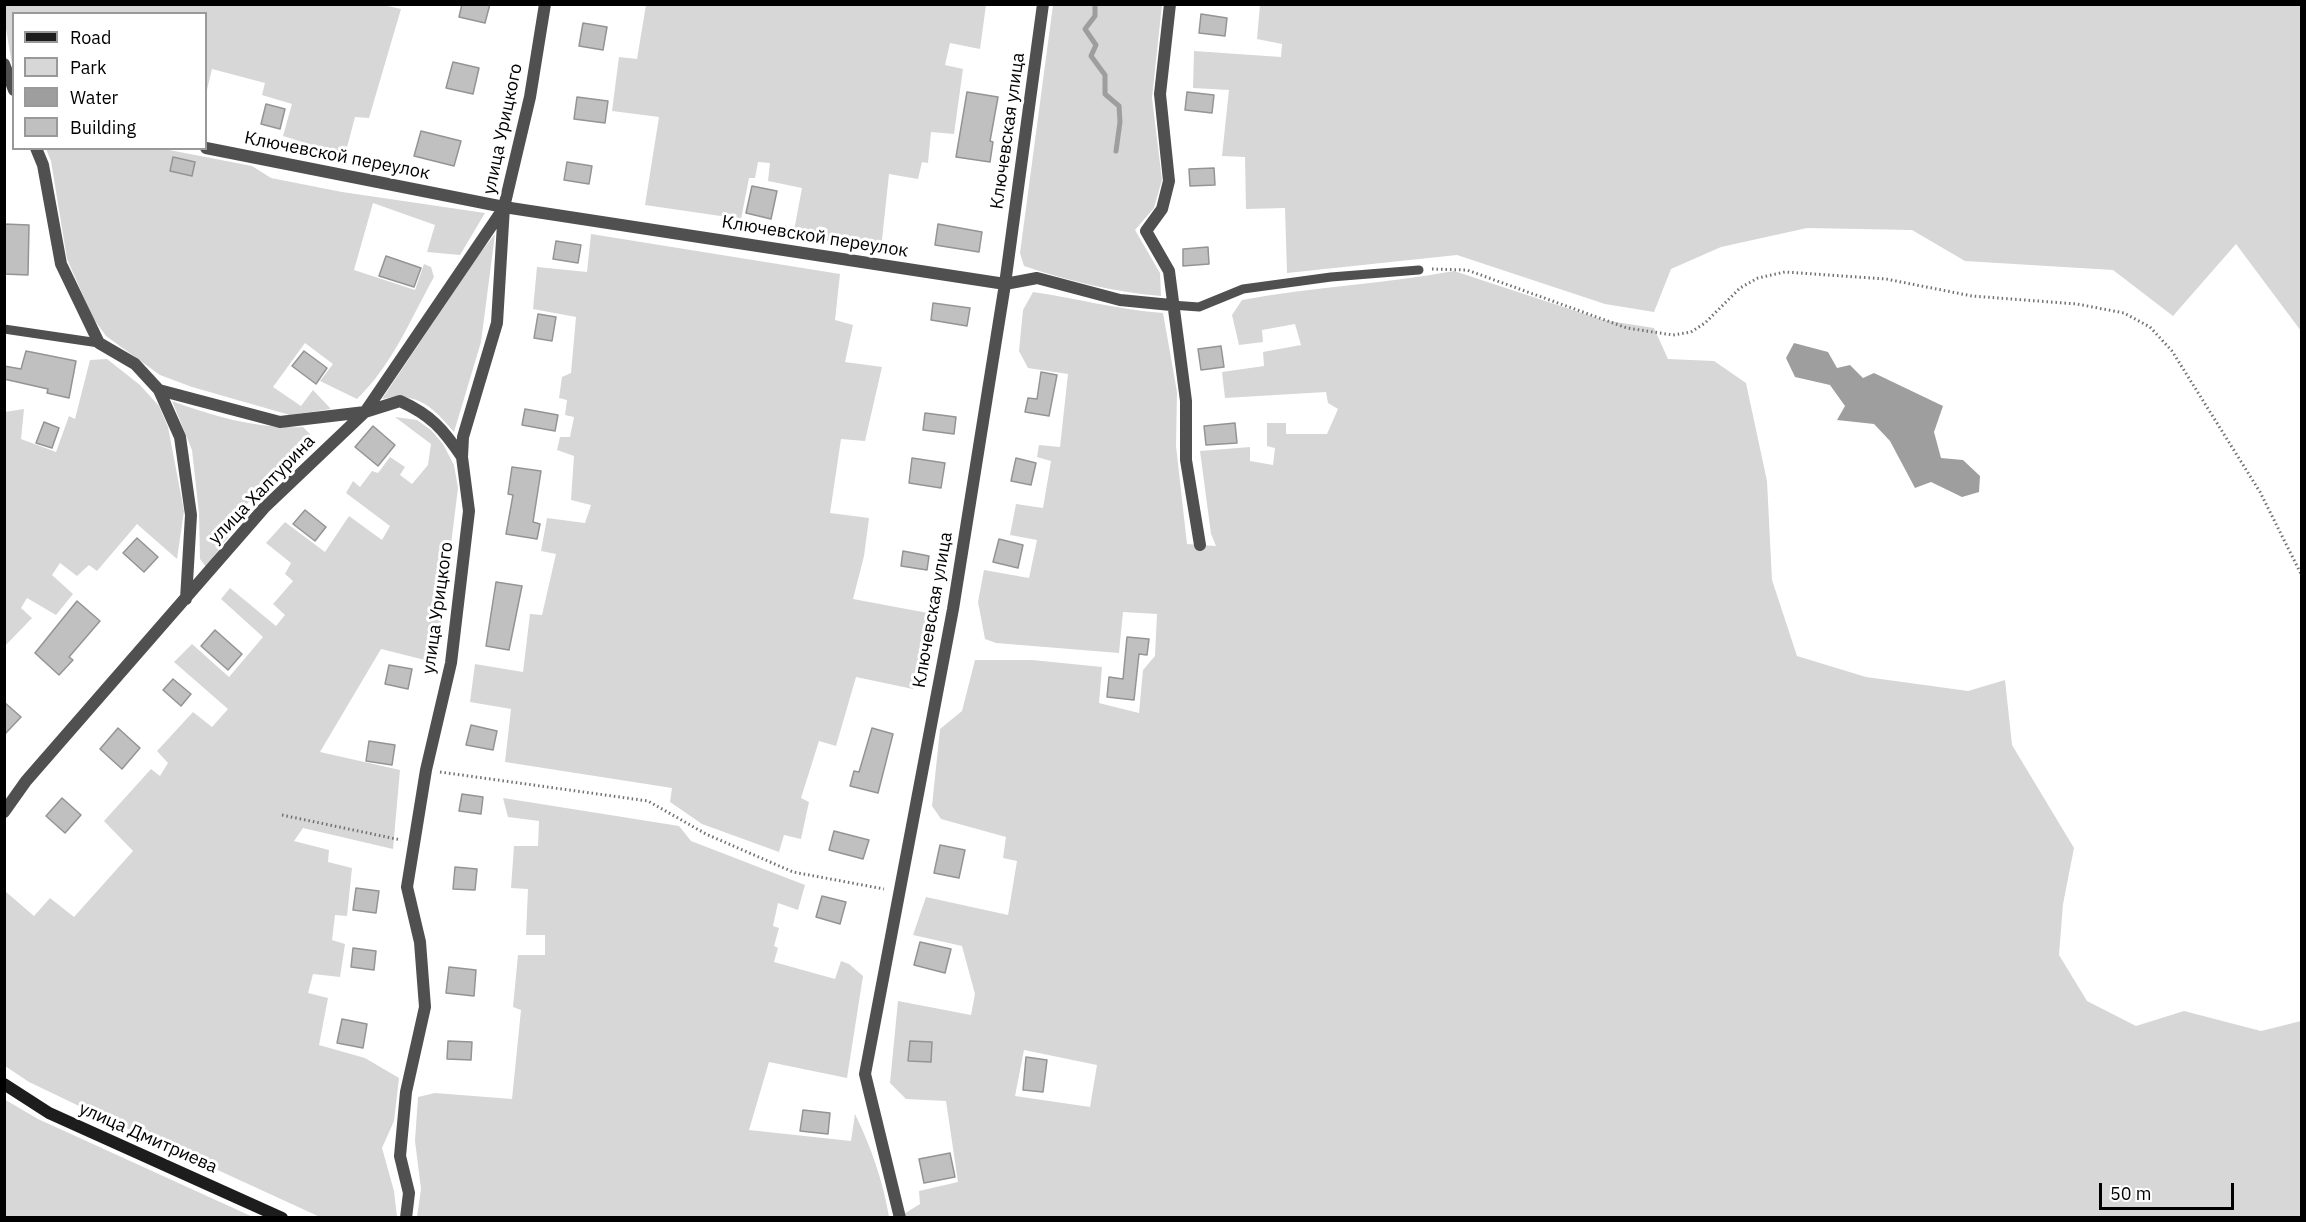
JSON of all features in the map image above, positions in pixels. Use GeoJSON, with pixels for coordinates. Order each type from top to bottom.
{"type":"FeatureCollection","features":[{"type":"Feature","properties":{"kind":"street","name":"улица Урицкого"},"geometry":{"type":"LineString","coordinates":[[406,1218],[409,1193],[400,1156],[405,1102],[425,1007],[420,942],[407,887],[426,770],[451,663],[469,511],[462,457],[463,437],[497,323],[504,207],[530,96],[545,4]]}},
{"type":"Feature","properties":{"kind":"street","name":"Ключевская улица"},"geometry":{"type":"LineString","coordinates":[[900,1218],[865,1074],[953,609],[1005,284],[1043,4]]}},
{"type":"Feature","properties":{"kind":"street"},"geometry":{"type":"LineString","coordinates":[[1170,4],[1160,94],[1169,181],[1162,209],[1146,231],[1169,271],[1185,401],[1186,460],[1200,545]]}},
{"type":"Feature","properties":{"kind":"street"},"geometry":{"type":"LineString","coordinates":[[4,64],[12,85]]}},
{"type":"Feature","properties":{"kind":"street","name":"Ключевской переулок"},"geometry":{"type":"LineString","coordinates":[[207,148],[504,207],[1005,284],[1037,278],[1120,300],[1172,304]]}},
{"type":"Feature","properties":{"kind":"street"},"geometry":{"type":"LineString","coordinates":[[37,150],[43,165],[61,264],[99,343],[135,364],[159,390],[180,436],[191,514],[186,599]]}},
{"type":"Feature","properties":{"kind":"street","name":"улица Халтурина"},"geometry":{"type":"LineString","coordinates":[[4,812],[26,781],[264,508],[365,412],[504,207]]}},
{"type":"Feature","properties":{"kind":"street"},"geometry":{"type":"LineString","coordinates":[[159,390],[280,422],[365,412],[400,401],[415,408],[442,428],[462,457]]}},
{"type":"Feature","properties":{"kind":"street","name":"улица Дмитриева"},"geometry":{"type":"LineString","coordinates":[[4,1084],[49,1113],[282,1218]]}},
{"type":"Feature","properties":{"kind":"lane","name":"Ключевской переулок"},"geometry":{"type":"LineString","coordinates":[[1172,304],[1199,307],[1243,289],[1331,277],[1419,270]]}},
{"type":"Feature","properties":{"kind":"lane"},"geometry":{"type":"LineString","coordinates":[[4,329],[99,343]]}},
{"type":"Feature","properties":{"kind":"path"},"geometry":{"type":"LineString","coordinates":[[1419,270],[1448,267],[1467,270],[1627,328],[1673,335],[1691,332],[1705,323],[1740,288],[1758,278],[1785,272],[1886,279],[1972,296],[2077,304],[2124,313],[2150,327],[2172,351],[2260,492],[2301,576]]}},
{"type":"Feature","properties":{"kind":"path"},"geometry":{"type":"LineString","coordinates":[[426,770],[648,801],[706,834],[793,872],[900,892]]}},
{"type":"Feature","properties":{"kind":"path"},"geometry":{"type":"LineString","coordinates":[[282,815],[414,843]]}},
{"type":"Feature","properties":{"kind":"green space"},"geometry":{"type":"Polygon","coordinates":[[[379,4],[401,9],[369,118],[355,117],[345,155],[283,136],[292,104],[262,95],[265,83],[212,69],[207,90],[207,12],[12,12],[12,64],[5,23],[5,5],[379,4]]]}},
{"type":"Feature","properties":{"kind":"green space"},"geometry":{"type":"Polygon","coordinates":[[[646,4],[986,5],[980,49],[950,43],[945,65],[963,69],[954,134],[931,132],[928,163],[922,162],[918,179],[889,174],[881,249],[793,236],[802,188],[768,181],[770,163],[758,162],[755,178],[749,178],[741,219],[645,205],[659,117],[612,111],[619,57],[637,59],[646,4]]]}},
{"type":"Feature","properties":{"kind":"green space"},"geometry":{"type":"Polygon","coordinates":[[[1053,5],[1162,5],[1152,98],[1162,180],[1154,208],[1135,230],[1160,273],[1161,296],[1092,285],[1024,266],[1020,253],[1053,5]]]}},
{"type":"Feature","properties":{"kind":"green space"},"geometry":{"type":"Polygon","coordinates":[[[1260,5],[2301,5],[2301,331],[2236,244],[2173,316],[2113,270],[1965,261],[1912,230],[1807,228],[1721,247],[1671,269],[1654,312],[1605,304],[1457,255],[1287,273],[1285,208],[1246,209],[1245,157],[1222,156],[1229,90],[1193,88],[1194,51],[1281,57],[1282,44],[1257,39],[1260,5]]]}},
{"type":"Feature","properties":{"kind":"green space"},"geometry":{"type":"Polygon","coordinates":[[[46,150],[169,150],[252,166],[271,178],[342,192],[485,213],[460,255],[427,252],[435,225],[373,203],[354,270],[415,290],[424,264],[431,267],[434,277],[391,356],[357,399],[320,381],[333,364],[305,343],[273,387],[301,406],[313,390],[331,409],[290,415],[192,387],[160,375],[106,336],[93,318],[67,259],[51,161],[46,150]]]}},
{"type":"Feature","properties":{"kind":"green space"},"geometry":{"type":"Polygon","coordinates":[[[495,234],[481,342],[454,432],[431,408],[415,399],[394,397],[382,399],[477,257],[495,234]]]}},
{"type":"Feature","properties":{"kind":"green space"},"geometry":{"type":"Polygon","coordinates":[[[591,234],[840,274],[835,320],[853,325],[845,362],[882,367],[865,441],[841,439],[830,513],[869,518],[864,556],[853,599],[928,613],[913,689],[856,677],[836,746],[819,741],[801,798],[809,802],[801,839],[784,835],[779,852],[702,824],[670,802],[672,788],[505,762],[511,709],[470,702],[475,664],[523,672],[530,614],[542,615],[556,554],[541,551],[547,518],[585,523],[591,505],[571,500],[574,456],[557,450],[560,437],[570,437],[574,417],[565,415],[567,400],[559,398],[562,377],[571,373],[576,317],[533,309],[537,267],[587,272],[591,234]]]}},
{"type":"Feature","properties":{"kind":"green space"},"geometry":{"type":"Polygon","coordinates":[[[1454,271],[1603,320],[1654,328],[1668,359],[1714,361],[1746,383],[1767,481],[1772,580],[1797,656],[1866,677],[1968,691],[2005,680],[2012,745],[2074,848],[2063,904],[2059,955],[2087,1001],[2136,1026],[2184,1011],[2261,1031],[2301,1021],[2301,1217],[899,1217],[920,1204],[919,1191],[958,1182],[946,1101],[906,1099],[890,1083],[898,1001],[971,1015],[975,994],[962,946],[913,935],[926,897],[1008,915],[1017,861],[1003,858],[1006,837],[941,819],[932,806],[940,729],[962,711],[975,660],[1032,660],[1102,667],[1099,703],[1139,713],[1143,670],[1155,656],[1157,614],[1123,612],[1119,653],[996,643],[985,639],[978,602],[984,570],[1029,578],[1037,540],[1010,535],[1016,504],[1043,508],[1051,461],[1037,457],[1039,445],[1060,447],[1068,374],[1028,368],[1019,351],[1023,310],[1033,292],[1163,313],[1177,392],[1176,446],[1187,544],[1216,546],[1211,534],[1200,451],[1250,447],[1250,461],[1273,465],[1275,448],[1267,446],[1267,423],[1286,423],[1286,434],[1327,434],[1338,409],[1328,403],[1326,392],[1225,398],[1222,372],[1264,366],[1263,352],[1301,345],[1295,324],[1262,330],[1263,342],[1239,345],[1232,315],[1242,300],[1454,271]],[[1024,1050],[1015,1096],[1090,1107],[1097,1065],[1024,1050]]]}},
{"type":"Feature","properties":{"kind":"green space"},"geometry":{"type":"Polygon","coordinates":[[[107,359],[140,385],[159,406],[168,427],[184,511],[177,559],[137,524],[97,571],[89,565],[77,576],[60,563],[52,575],[73,594],[56,615],[27,598],[21,608],[32,618],[5,646],[5,412],[24,409],[21,439],[56,452],[69,416],[75,419],[90,360],[107,359]]]}},
{"type":"Feature","properties":{"kind":"green space"},"geometry":{"type":"Polygon","coordinates":[[[172,401],[237,421],[270,426],[303,427],[310,434],[312,447],[242,508],[237,525],[206,567],[200,559],[199,514],[192,450],[172,401]]]}},
{"type":"Feature","properties":{"kind":"green space"},"geometry":{"type":"Polygon","coordinates":[[[395,417],[417,420],[431,430],[443,444],[454,465],[458,488],[439,641],[425,660],[381,649],[320,752],[400,770],[393,849],[303,828],[294,841],[329,850],[328,862],[352,868],[347,916],[335,915],[332,940],[345,944],[340,977],[313,974],[308,993],[328,998],[319,1045],[365,1058],[399,1078],[394,1121],[382,1148],[394,1191],[397,1217],[320,1217],[29,1082],[5,1066],[5,891],[34,916],[50,898],[74,917],[133,851],[104,821],[151,769],[160,776],[168,763],[157,751],[193,712],[212,727],[228,709],[174,662],[192,644],[229,677],[263,637],[221,599],[230,588],[276,626],[285,615],[273,604],[293,581],[285,574],[291,563],[266,543],[285,522],[325,552],[349,516],[382,540],[390,526],[346,493],[353,481],[360,487],[372,471],[378,473],[390,457],[405,467],[400,475],[412,484],[428,465],[431,444],[395,417]]]}},
{"type":"Feature","properties":{"kind":"green space"},"geometry":{"type":"Polygon","coordinates":[[[503,798],[679,826],[691,841],[805,885],[798,910],[778,903],[773,926],[779,928],[774,946],[778,948],[774,962],[835,979],[841,961],[849,964],[863,976],[847,1078],[769,1062],[749,1130],[851,1141],[855,1114],[876,1164],[889,1217],[417,1217],[421,1189],[415,1141],[418,1097],[435,1093],[512,1099],[521,1010],[513,1007],[518,955],[545,955],[545,935],[526,935],[528,889],[511,888],[514,846],[538,846],[539,821],[508,817],[503,798]]]}},
{"type":"Feature","properties":{"kind":"green space"},"geometry":{"type":"Polygon","coordinates":[[[4,1099],[38,1119],[253,1217],[5,1217],[4,1099]]]}},
{"type":"Feature","properties":{"kind":"water"},"geometry":{"type":"Polygon","coordinates":[[[1794,343],[1828,352],[1837,368],[1850,365],[1863,378],[1874,373],[1943,406],[1934,432],[1941,458],[1963,460],[1980,476],[1979,492],[1962,497],[1931,482],[1915,488],[1890,441],[1874,424],[1837,420],[1845,406],[1830,385],[1795,377],[1786,358],[1794,343]]]}},
{"type":"Feature","properties":{"kind":"building"},"geometry":{"type":"Polygon","coordinates":[[[462,4],[490,4],[485,23],[459,17],[462,4]]]}},
{"type":"Feature","properties":{"kind":"building"},"geometry":{"type":"Polygon","coordinates":[[[1201,14],[1227,18],[1225,36],[1199,33],[1201,14]]]}},
{"type":"Feature","properties":{"kind":"building"},"geometry":{"type":"Polygon","coordinates":[[[583,23],[607,27],[603,50],[579,46],[583,23]]]}},
{"type":"Feature","properties":{"kind":"building"},"geometry":{"type":"Polygon","coordinates":[[[453,62],[479,68],[473,94],[446,88],[453,62]]]}},
{"type":"Feature","properties":{"kind":"building"},"geometry":{"type":"Polygon","coordinates":[[[967,92],[998,97],[990,141],[993,142],[990,162],[956,157],[967,92]]]}},
{"type":"Feature","properties":{"kind":"building"},"geometry":{"type":"Polygon","coordinates":[[[1187,92],[1214,95],[1212,113],[1185,110],[1187,92]]]}},
{"type":"Feature","properties":{"kind":"building"},"geometry":{"type":"Polygon","coordinates":[[[577,97],[608,101],[605,123],[574,119],[577,97]]]}},
{"type":"Feature","properties":{"kind":"building"},"geometry":{"type":"Polygon","coordinates":[[[266,104],[285,109],[280,129],[261,124],[266,104]]]}},
{"type":"Feature","properties":{"kind":"building"},"geometry":{"type":"Polygon","coordinates":[[[421,131],[461,141],[454,166],[414,156],[421,131]]]}},
{"type":"Feature","properties":{"kind":"building"},"geometry":{"type":"Polygon","coordinates":[[[173,157],[195,162],[192,176],[170,171],[173,157]]]}},
{"type":"Feature","properties":{"kind":"building"},"geometry":{"type":"Polygon","coordinates":[[[567,162],[592,166],[589,184],[564,180],[567,162]]]}},
{"type":"Feature","properties":{"kind":"building"},"geometry":{"type":"Polygon","coordinates":[[[1214,168],[1215,185],[1190,186],[1189,169],[1214,168]]]}},
{"type":"Feature","properties":{"kind":"building"},"geometry":{"type":"Polygon","coordinates":[[[752,186],[777,191],[771,219],[746,213],[752,186]]]}},
{"type":"Feature","properties":{"kind":"building"},"geometry":{"type":"Polygon","coordinates":[[[4,224],[29,225],[28,275],[4,274],[4,224]]]}},
{"type":"Feature","properties":{"kind":"building"},"geometry":{"type":"Polygon","coordinates":[[[938,224],[982,232],[979,252],[935,245],[938,224]]]}},
{"type":"Feature","properties":{"kind":"building"},"geometry":{"type":"Polygon","coordinates":[[[556,241],[581,245],[578,263],[553,259],[556,241]]]}},
{"type":"Feature","properties":{"kind":"building"},"geometry":{"type":"Polygon","coordinates":[[[1208,247],[1209,264],[1183,266],[1183,249],[1208,247]]]}},
{"type":"Feature","properties":{"kind":"building"},"geometry":{"type":"Polygon","coordinates":[[[386,256],[421,268],[414,287],[379,276],[386,256]]]}},
{"type":"Feature","properties":{"kind":"building"},"geometry":{"type":"Polygon","coordinates":[[[933,303],[970,308],[967,326],[931,320],[933,303]]]}},
{"type":"Feature","properties":{"kind":"building"},"geometry":{"type":"Polygon","coordinates":[[[538,314],[556,317],[552,341],[534,338],[538,314]]]}},
{"type":"Feature","properties":{"kind":"building"},"geometry":{"type":"Polygon","coordinates":[[[1221,346],[1224,367],[1201,370],[1198,349],[1221,346]]]}},
{"type":"Feature","properties":{"kind":"building"},"geometry":{"type":"Polygon","coordinates":[[[26,351],[76,361],[69,398],[47,393],[48,389],[4,379],[4,366],[21,369],[26,351]]]}},
{"type":"Feature","properties":{"kind":"building"},"geometry":{"type":"Polygon","coordinates":[[[304,351],[327,368],[316,384],[292,366],[304,351]]]}},
{"type":"Feature","properties":{"kind":"building"},"geometry":{"type":"Polygon","coordinates":[[[1041,372],[1057,375],[1049,416],[1025,412],[1028,398],[1037,399],[1041,372]]]}},
{"type":"Feature","properties":{"kind":"building"},"geometry":{"type":"Polygon","coordinates":[[[525,409],[558,415],[555,431],[522,425],[525,409]]]}},
{"type":"Feature","properties":{"kind":"building"},"geometry":{"type":"Polygon","coordinates":[[[925,413],[956,417],[954,434],[923,430],[925,413]]]}},
{"type":"Feature","properties":{"kind":"building"},"geometry":{"type":"Polygon","coordinates":[[[44,422],[59,428],[52,448],[36,443],[44,422]]]}},
{"type":"Feature","properties":{"kind":"building"},"geometry":{"type":"Polygon","coordinates":[[[1235,423],[1237,443],[1206,445],[1204,426],[1235,423]]]}},
{"type":"Feature","properties":{"kind":"building"},"geometry":{"type":"Polygon","coordinates":[[[373,426],[395,445],[378,466],[355,447],[373,426]]]}},
{"type":"Feature","properties":{"kind":"building"},"geometry":{"type":"Polygon","coordinates":[[[912,458],[945,463],[941,488],[909,483],[912,458]]]}},
{"type":"Feature","properties":{"kind":"building"},"geometry":{"type":"Polygon","coordinates":[[[1016,458],[1036,463],[1031,485],[1011,481],[1016,458]]]}},
{"type":"Feature","properties":{"kind":"building"},"geometry":{"type":"Polygon","coordinates":[[[512,467],[541,471],[533,522],[540,524],[537,539],[506,534],[513,495],[508,494],[512,467]]]}},
{"type":"Feature","properties":{"kind":"building"},"geometry":{"type":"Polygon","coordinates":[[[305,510],[326,527],[315,541],[293,524],[305,510]]]}},
{"type":"Feature","properties":{"kind":"building"},"geometry":{"type":"Polygon","coordinates":[[[137,538],[158,557],[144,572],[123,553],[137,538]]]}},
{"type":"Feature","properties":{"kind":"building"},"geometry":{"type":"Polygon","coordinates":[[[999,539],[1023,545],[1018,568],[993,562],[999,539]]]}},
{"type":"Feature","properties":{"kind":"building"},"geometry":{"type":"Polygon","coordinates":[[[903,551],[929,556],[927,570],[901,566],[903,551]]]}},
{"type":"Feature","properties":{"kind":"building"},"geometry":{"type":"Polygon","coordinates":[[[496,582],[522,586],[509,650],[486,646],[496,582]]]}},
{"type":"Feature","properties":{"kind":"building"},"geometry":{"type":"Polygon","coordinates":[[[77,601],[100,621],[69,657],[73,660],[59,675],[35,653],[77,601]]]}},
{"type":"Feature","properties":{"kind":"building"},"geometry":{"type":"Polygon","coordinates":[[[215,630],[242,654],[228,670],[201,646],[215,630]]]}},
{"type":"Feature","properties":{"kind":"building"},"geometry":{"type":"Polygon","coordinates":[[[1127,637],[1149,639],[1147,655],[1139,654],[1134,700],[1107,697],[1109,677],[1123,679],[1127,637]]]}},
{"type":"Feature","properties":{"kind":"building"},"geometry":{"type":"Polygon","coordinates":[[[389,665],[412,669],[408,689],[385,684],[389,665]]]}},
{"type":"Feature","properties":{"kind":"building"},"geometry":{"type":"Polygon","coordinates":[[[173,679],[191,694],[181,706],[163,690],[173,679]]]}},
{"type":"Feature","properties":{"kind":"building"},"geometry":{"type":"Polygon","coordinates":[[[4,702],[21,717],[4,735],[4,702]]]}},
{"type":"Feature","properties":{"kind":"building"},"geometry":{"type":"Polygon","coordinates":[[[471,725],[497,731],[493,750],[466,745],[471,725]]]}},
{"type":"Feature","properties":{"kind":"building"},"geometry":{"type":"Polygon","coordinates":[[[118,728],[140,748],[122,769],[100,749],[118,728]]]}},
{"type":"Feature","properties":{"kind":"building"},"geometry":{"type":"Polygon","coordinates":[[[872,728],[893,734],[878,793],[850,786],[854,771],[859,772],[872,728]]]}},
{"type":"Feature","properties":{"kind":"building"},"geometry":{"type":"Polygon","coordinates":[[[369,741],[395,745],[392,765],[366,761],[369,741]]]}},
{"type":"Feature","properties":{"kind":"building"},"geometry":{"type":"Polygon","coordinates":[[[462,794],[483,797],[481,814],[459,811],[462,794]]]}},
{"type":"Feature","properties":{"kind":"building"},"geometry":{"type":"Polygon","coordinates":[[[62,798],[81,815],[65,833],[46,816],[62,798]]]}},
{"type":"Feature","properties":{"kind":"building"},"geometry":{"type":"Polygon","coordinates":[[[834,831],[869,840],[863,859],[829,850],[834,831]]]}},
{"type":"Feature","properties":{"kind":"building"},"geometry":{"type":"Polygon","coordinates":[[[940,845],[965,850],[959,878],[934,873],[940,845]]]}},
{"type":"Feature","properties":{"kind":"building"},"geometry":{"type":"Polygon","coordinates":[[[455,867],[477,869],[475,890],[453,889],[455,867]]]}},
{"type":"Feature","properties":{"kind":"building"},"geometry":{"type":"Polygon","coordinates":[[[356,888],[379,891],[376,913],[353,910],[356,888]]]}},
{"type":"Feature","properties":{"kind":"building"},"geometry":{"type":"Polygon","coordinates":[[[822,896],[846,902],[840,924],[816,917],[822,896]]]}},
{"type":"Feature","properties":{"kind":"building"},"geometry":{"type":"Polygon","coordinates":[[[920,942],[951,949],[945,973],[914,965],[920,942]]]}},
{"type":"Feature","properties":{"kind":"building"},"geometry":{"type":"Polygon","coordinates":[[[353,948],[376,951],[374,970],[351,967],[353,948]]]}},
{"type":"Feature","properties":{"kind":"building"},"geometry":{"type":"Polygon","coordinates":[[[449,967],[476,970],[474,996],[446,993],[449,967]]]}},
{"type":"Feature","properties":{"kind":"building"},"geometry":{"type":"Polygon","coordinates":[[[342,1019],[367,1024],[363,1048],[337,1043],[342,1019]]]}},
{"type":"Feature","properties":{"kind":"building"},"geometry":{"type":"Polygon","coordinates":[[[448,1041],[472,1042],[471,1060],[447,1059],[448,1041]]]}},
{"type":"Feature","properties":{"kind":"building"},"geometry":{"type":"Polygon","coordinates":[[[910,1041],[932,1042],[931,1062],[908,1061],[910,1041]]]}},
{"type":"Feature","properties":{"kind":"building"},"geometry":{"type":"Polygon","coordinates":[[[1026,1057],[1047,1060],[1043,1092],[1023,1090],[1026,1057]]]}},
{"type":"Feature","properties":{"kind":"building"},"geometry":{"type":"Polygon","coordinates":[[[803,1110],[830,1113],[828,1134],[800,1131],[803,1110]]]}},
{"type":"Feature","properties":{"kind":"building"},"geometry":{"type":"Polygon","coordinates":[[[950,1153],[955,1177],[924,1183],[919,1159],[950,1153]]]}},
{"type":"Feature","properties":{"kind":"waterway"},"geometry":{"type":"LineString","coordinates":[[1095,4],[1095,16],[1085,29],[1096,45],[1091,56],[1105,75],[1105,94],[1119,106],[1120,122],[1116,151]]}}]}
